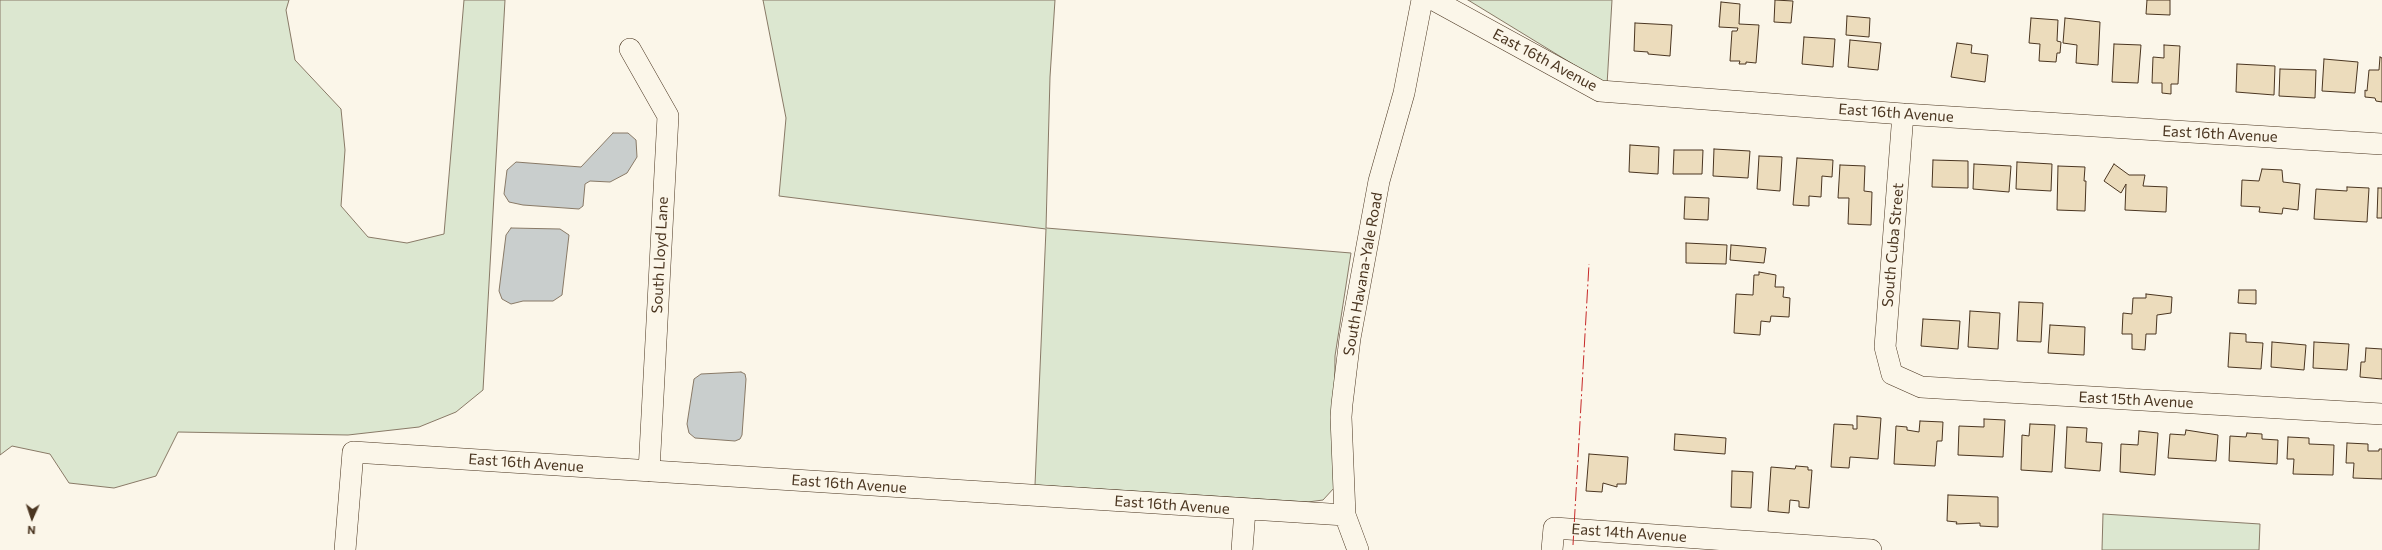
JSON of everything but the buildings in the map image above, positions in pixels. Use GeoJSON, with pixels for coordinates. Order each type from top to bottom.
{"type":"FeatureCollection","features":[{"type":"Feature","properties":{"kind":"street","name":"South Havana-Yale Road"},"geometry":{"type":"LineString","coordinates":[[1358,550],[1345,515],[1341,418],[1350,338],[1379,181],[1404,93],[1422,0]]}},
{"type":"Feature","properties":{"kind":"street","name":"East 16th Avenue"},"geometry":{"type":"LineString","coordinates":[[1434,0],[1600,91],[1903,114],[2382,144]]}},
{"type":"Feature","properties":{"kind":"street","name":"South Lloyd Lane"},"geometry":{"type":"LineString","coordinates":[[630,49],[668,116],[649,471]]}},
{"type":"Feature","properties":{"kind":"street","name":"South Cuba Street"},"geometry":{"type":"LineString","coordinates":[[1892,374],[1885,347],[1903,114]]}},
{"type":"Feature","properties":{"kind":"street","name":"East 15th Avenue"},"geometry":{"type":"LineString","coordinates":[[1892,374],[1921,387],[2382,414]]}},
{"type":"Feature","properties":{"kind":"street","name":"East 16th Avenue"},"geometry":{"type":"LineString","coordinates":[[345,550],[353,452],[1245,510],[1345,515]]}},
{"type":"Feature","properties":{"kind":"street"},"geometry":{"type":"LineString","coordinates":[[1242,550],[1245,510]]}},
{"type":"Feature","properties":{"kind":"street","name":"East 14th Avenue"},"geometry":{"type":"LineString","coordinates":[[1552,550],[1554,528],[1871,550]]}},
{"type":"Feature","properties":{"kind":"green space"},"geometry":{"type":"Polygon","coordinates":[[[0,0],[289,0],[286,10],[295,60],[341,109],[345,150],[341,206],[368,237],[407,243],[444,234],[464,0],[505,0],[483,390],[456,412],[419,427],[348,435],[178,432],[156,476],[114,488],[69,483],[50,454],[12,446],[0,455],[0,0]]]}},
{"type":"Feature","properties":{"kind":"green space"},"geometry":{"type":"Polygon","coordinates":[[[763,0],[1055,0],[1050,77],[1046,228],[1351,253],[1335,356],[1334,488],[1323,500],[1308,502],[1035,485],[1046,229],[779,196],[786,118],[763,0]]]}},
{"type":"Feature","properties":{"kind":"green space"},"geometry":{"type":"Polygon","coordinates":[[[1468,0],[1612,0],[1607,85],[1468,0]]]}},
{"type":"Feature","properties":{"kind":"green space"},"geometry":{"type":"Polygon","coordinates":[[[2103,514],[2260,524],[2259,550],[2102,550],[2103,514]]]}},
{"type":"Feature","properties":{"kind":"shaded area"},"geometry":{"type":"Polygon","coordinates":[[[613,133],[628,133],[636,140],[637,157],[627,173],[610,182],[590,181],[585,184],[583,206],[579,209],[523,205],[509,202],[504,194],[507,170],[516,162],[581,167],[613,133]]]}},
{"type":"Feature","properties":{"kind":"shaded area"},"geometry":{"type":"Polygon","coordinates":[[[511,228],[560,229],[569,235],[562,295],[553,301],[523,301],[511,304],[502,299],[499,291],[506,235],[511,228]]]}},
{"type":"Feature","properties":{"kind":"shaded area"},"geometry":{"type":"Polygon","coordinates":[[[741,372],[745,374],[746,379],[742,435],[740,439],[735,441],[695,438],[689,433],[687,424],[694,379],[701,374],[741,372]]]}},
{"type":"Feature","properties":{"kind":"power"},"geometry":{"type":"LineString","coordinates":[[1573,545],[1589,264]]}}]}
